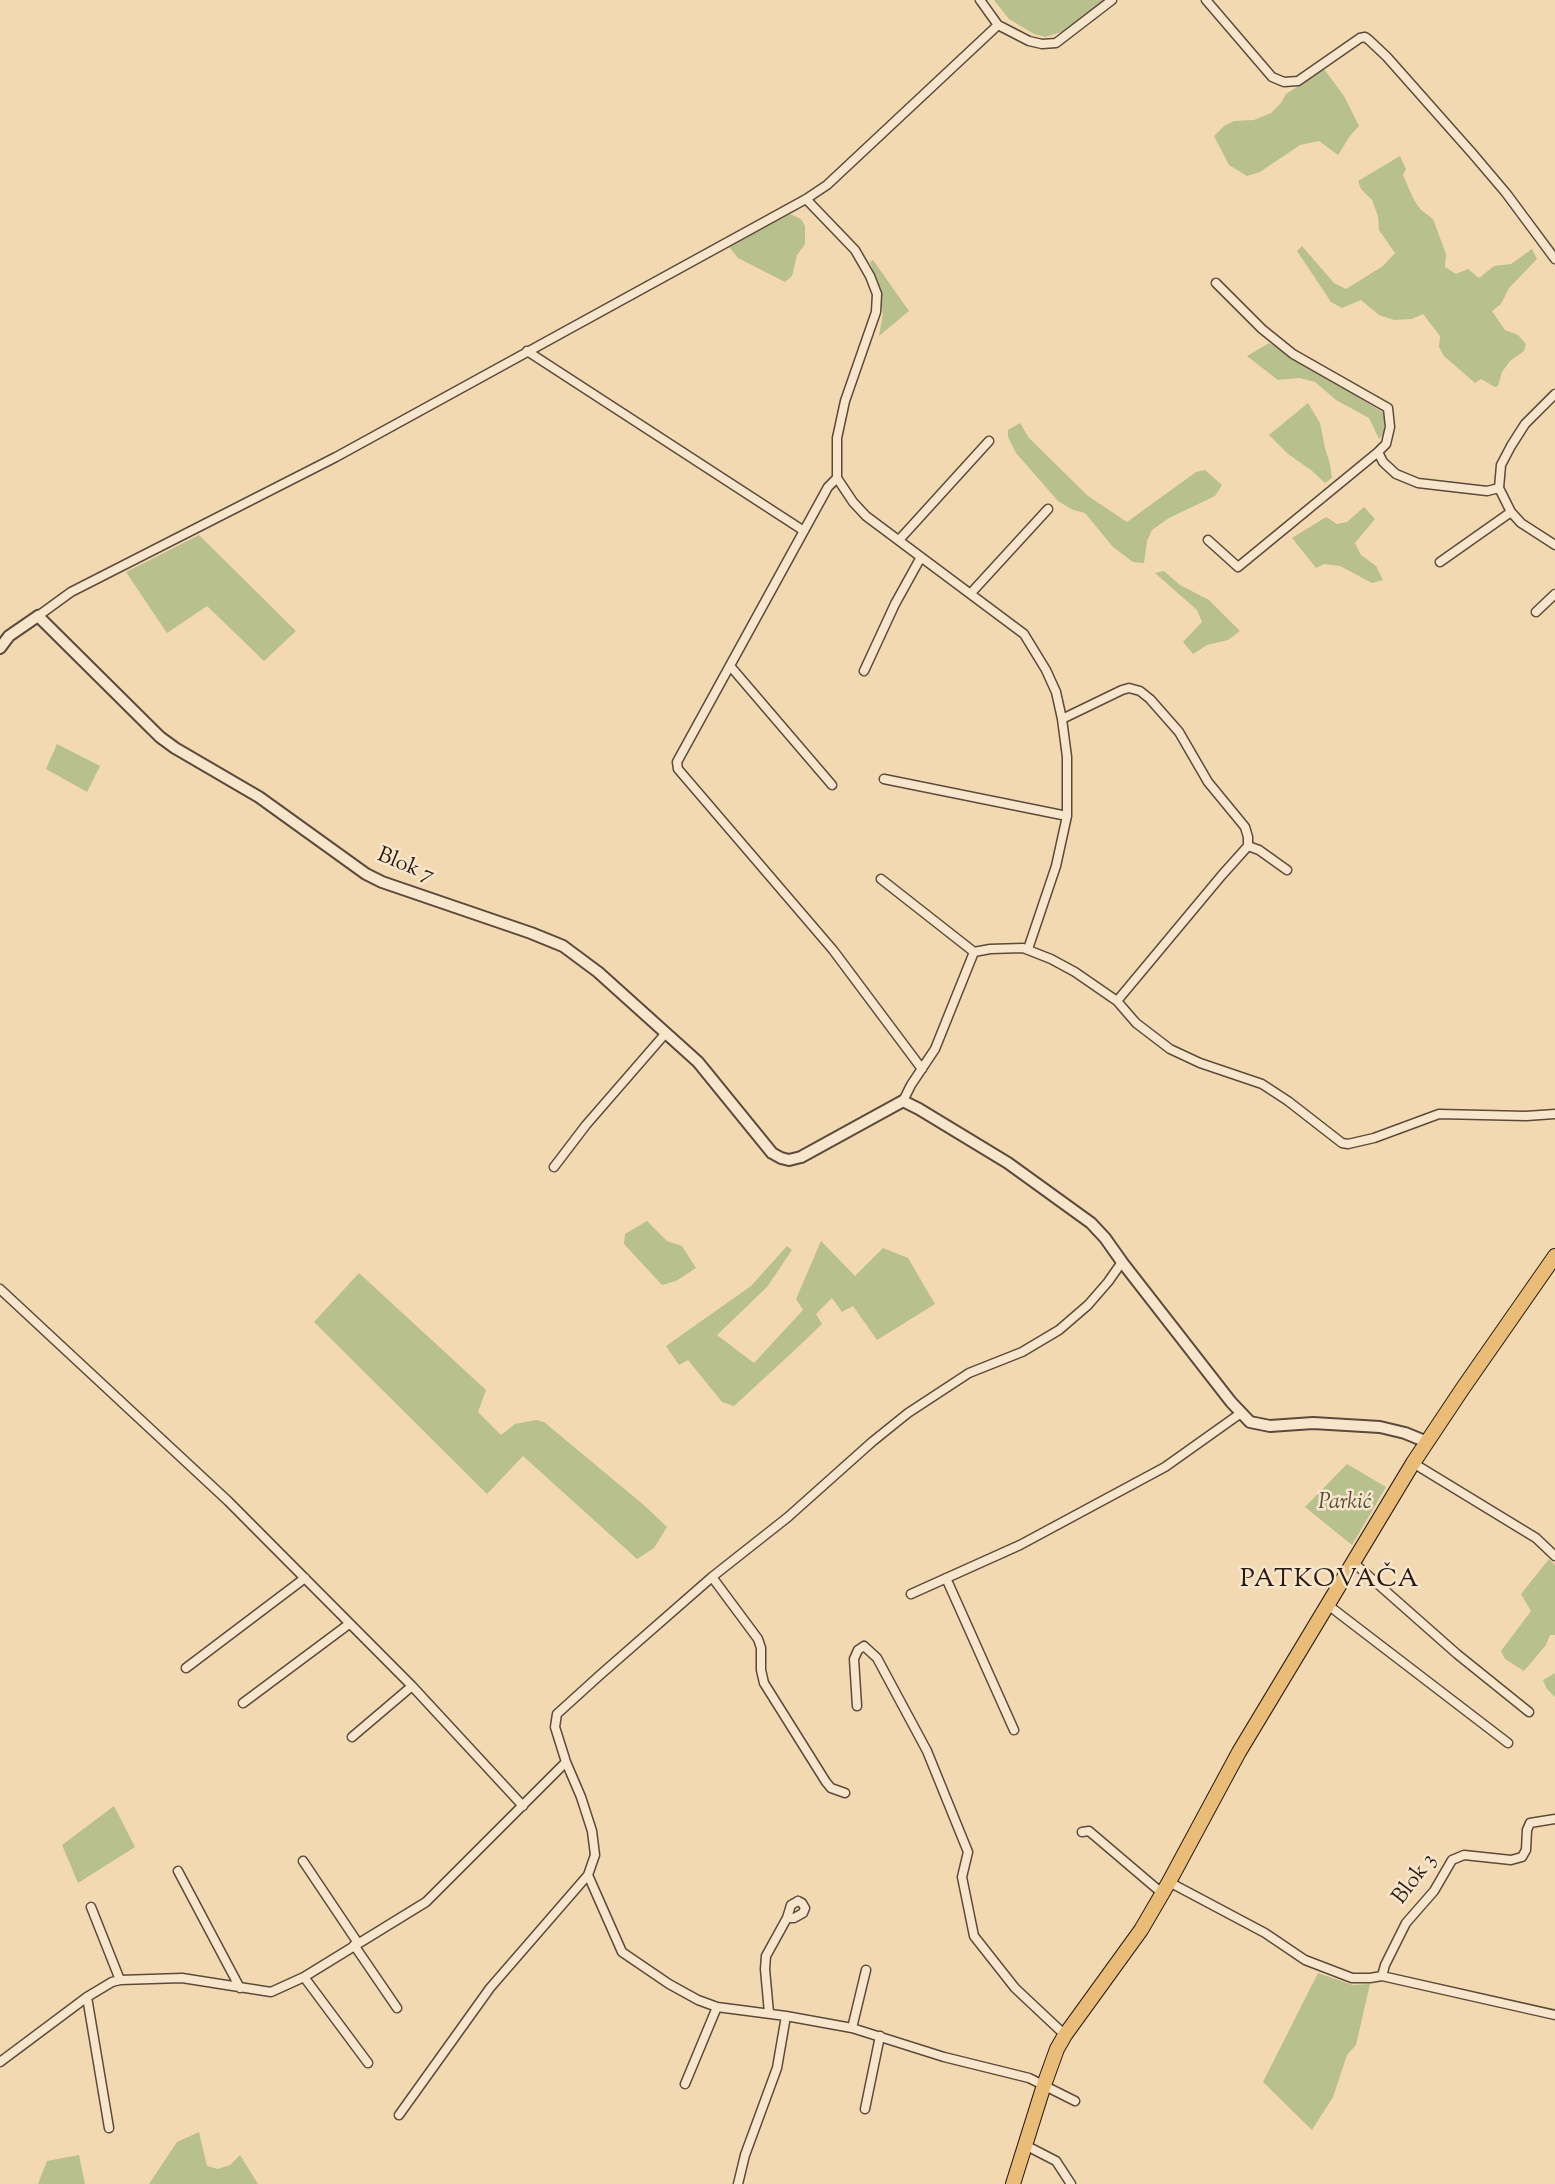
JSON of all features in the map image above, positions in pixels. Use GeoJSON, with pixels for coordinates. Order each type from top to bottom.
{"type":"FeatureCollection","features":[{"type":"Feature","properties":{"kind":"main road"},"geometry":{"type":"LineString","coordinates":[[1013,2184],[1044,2085],[1057,2049],[1065,2035],[1141,1930],[1239,1752],[1413,1463],[1555,1256]]}},
{"type":"Feature","properties":{"kind":"street"},"geometry":{"type":"LineString","coordinates":[[980,0],[998,25],[1029,41],[1042,44],[1056,43],[1112,0]]}},
{"type":"Feature","properties":{"kind":"street"},"geometry":{"type":"LineString","coordinates":[[1206,0],[1272,77],[1284,82],[1298,81],[1365,37],[1387,57],[1472,153],[1506,193],[1555,259]]}},
{"type":"Feature","properties":{"kind":"street"},"geometry":{"type":"LineString","coordinates":[[0,648],[9,636],[71,592],[336,457],[806,200],[827,185],[998,25]]}},
{"type":"Feature","properties":{"kind":"street"},"geometry":{"type":"LineString","coordinates":[[806,200],[855,250],[877,294],[876,312],[844,401],[837,438],[837,478],[860,509],[1024,634],[1046,670],[1056,692],[1067,757],[1067,816],[1056,866],[1028,949]]}},
{"type":"Feature","properties":{"kind":"street"},"geometry":{"type":"LineString","coordinates":[[1208,540],[1238,567],[1378,452],[1386,444],[1390,427],[1388,408],[1293,354],[1262,329],[1216,284]]}},
{"type":"Feature","properties":{"kind":"street"},"geometry":{"type":"LineString","coordinates":[[527,351],[804,531]]}},
{"type":"Feature","properties":{"kind":"street"},"geometry":{"type":"LineString","coordinates":[[1555,394],[1525,424],[1511,446],[1501,465],[1499,488],[1511,512],[1521,523],[1555,545]]}},
{"type":"Feature","properties":{"kind":"street"},"geometry":{"type":"LineString","coordinates":[[898,540],[989,441]]}},
{"type":"Feature","properties":{"kind":"street"},"geometry":{"type":"LineString","coordinates":[[1378,452],[1383,462],[1396,474],[1418,483],[1487,491],[1499,488]]}},
{"type":"Feature","properties":{"kind":"street"},"geometry":{"type":"LineString","coordinates":[[837,478],[828,487],[677,762],[678,769],[832,950],[922,1069]]}},
{"type":"Feature","properties":{"kind":"street"},"geometry":{"type":"LineString","coordinates":[[971,593],[1048,509]]}},
{"type":"Feature","properties":{"kind":"street"},"geometry":{"type":"LineString","coordinates":[[1440,562],[1511,512]]}},
{"type":"Feature","properties":{"kind":"street"},"geometry":{"type":"LineString","coordinates":[[864,671],[895,604],[921,557]]}},
{"type":"Feature","properties":{"kind":"street"},"geometry":{"type":"LineString","coordinates":[[1536,612],[1555,594]]}},
{"type":"Feature","properties":{"kind":"street","name":"Blok 7"},"geometry":{"type":"LineString","coordinates":[[38,616],[160,737],[259,797],[366,874],[382,882],[563,946],[598,972],[704,1069],[772,1154],[789,1160],[801,1157],[903,1101]]}},
{"type":"Feature","properties":{"kind":"street"},"geometry":{"type":"LineString","coordinates":[[731,667],[832,785]]}},
{"type":"Feature","properties":{"kind":"street"},"geometry":{"type":"LineString","coordinates":[[1062,720],[1122,690],[1130,688],[1140,692],[1150,699],[1179,732],[1208,782],[1245,827],[1248,837],[1248,846],[1117,1001]]}},
{"type":"Feature","properties":{"kind":"street"},"geometry":{"type":"LineString","coordinates":[[884,779],[1067,816]]}},
{"type":"Feature","properties":{"kind":"street"},"geometry":{"type":"LineString","coordinates":[[1248,846],[1259,850],[1287,870]]}},
{"type":"Feature","properties":{"kind":"street"},"geometry":{"type":"LineString","coordinates":[[881,879],[974,952],[990,949],[1028,949],[1075,972],[1117,1001],[1137,1023],[1170,1049],[1200,1063],[1262,1084],[1342,1143],[1348,1144],[1374,1138],[1439,1114],[1531,1116],[1555,1114]]}},
{"type":"Feature","properties":{"kind":"street"},"geometry":{"type":"LineString","coordinates":[[974,952],[935,1049],[903,1101],[1008,1163],[1091,1223],[1106,1238],[1122,1262],[1250,1422],[1270,1426],[1313,1423],[1380,1427],[1405,1433],[1427,1442]]}},
{"type":"Feature","properties":{"kind":"street"},"geometry":{"type":"LineString","coordinates":[[554,1167],[586,1125],[659,1044],[665,1034]]}},
{"type":"Feature","properties":{"kind":"street"},"geometry":{"type":"LineString","coordinates":[[399,2115],[490,1988],[588,1875],[595,1855],[592,1831],[555,1727],[557,1714],[712,1578],[788,1517],[908,1413],[969,1372],[1022,1352],[1059,1330],[1089,1305],[1122,1262]]}},
{"type":"Feature","properties":{"kind":"street"},"geometry":{"type":"LineString","coordinates":[[0,1289],[228,1501],[412,1686],[523,1806]]}},
{"type":"Feature","properties":{"kind":"street"},"geometry":{"type":"LineString","coordinates":[[911,1594],[1020,1545],[1165,1467],[1241,1413]]}},
{"type":"Feature","properties":{"kind":"street"},"geometry":{"type":"LineString","coordinates":[[1413,1463],[1536,1538],[1555,1556]]}},
{"type":"Feature","properties":{"kind":"street"},"geometry":{"type":"LineString","coordinates":[[1354,1563],[1457,1654],[1529,1712]]}},
{"type":"Feature","properties":{"kind":"street"},"geometry":{"type":"LineString","coordinates":[[186,1668],[305,1578]]}},
{"type":"Feature","properties":{"kind":"street"},"geometry":{"type":"LineString","coordinates":[[712,1578],[758,1639],[764,1683],[826,1782],[831,1788],[845,1793]]}},
{"type":"Feature","properties":{"kind":"street"},"geometry":{"type":"LineString","coordinates":[[946,1578],[1014,1730]]}},
{"type":"Feature","properties":{"kind":"street"},"geometry":{"type":"LineString","coordinates":[[1328,1605],[1508,1743]]}},
{"type":"Feature","properties":{"kind":"street"},"geometry":{"type":"LineString","coordinates":[[243,1703],[349,1624]]}},
{"type":"Feature","properties":{"kind":"street"},"geometry":{"type":"LineString","coordinates":[[857,1706],[854,1659],[858,1650],[864,1646],[877,1658],[927,1751],[968,1852],[962,1877],[974,1936],[1015,1988],[1065,2035]]}},
{"type":"Feature","properties":{"kind":"street"},"geometry":{"type":"LineString","coordinates":[[352,1737],[412,1686]]}},
{"type":"Feature","properties":{"kind":"street"},"geometry":{"type":"LineString","coordinates":[[0,2062],[87,1997],[112,1982],[182,1978],[271,1992],[304,1977],[426,1902],[566,1762]]}},
{"type":"Feature","properties":{"kind":"street","name":"Blok 3"},"geometry":{"type":"LineString","coordinates":[[1382,1976],[1385,1965],[1406,1923],[1434,1891],[1452,1860],[1464,1855],[1511,1860],[1522,1857],[1526,1850],[1527,1830],[1530,1823],[1555,1819]]}},
{"type":"Feature","properties":{"kind":"street"},"geometry":{"type":"LineString","coordinates":[[1082,1832],[1089,1831],[1166,1888],[1265,1933],[1305,1960],[1324,1968],[1352,1978],[1382,1976],[1555,2015]]}},
{"type":"Feature","properties":{"kind":"street"},"geometry":{"type":"LineString","coordinates":[[303,1861],[398,2008]]}},
{"type":"Feature","properties":{"kind":"street"},"geometry":{"type":"LineString","coordinates":[[178,1871],[240,1988]]}},
{"type":"Feature","properties":{"kind":"street"},"geometry":{"type":"LineString","coordinates":[[588,1875],[622,1952],[669,1984],[698,2000],[717,2007],[769,2013],[852,2028],[944,2057],[1029,2078],[1075,2101]]}},
{"type":"Feature","properties":{"kind":"street"},"geometry":{"type":"LineString","coordinates":[[91,1907],[120,1980]]}},
{"type":"Feature","properties":{"kind":"street"},"geometry":{"type":"LineString","coordinates":[[769,2013],[766,1956],[787,1918]]}},
{"type":"Feature","properties":{"kind":"street"},"geometry":{"type":"LineString","coordinates":[[852,2028],[866,1970]]}},
{"type":"Feature","properties":{"kind":"street"},"geometry":{"type":"LineString","coordinates":[[304,1977],[368,2063]]}},
{"type":"Feature","properties":{"kind":"street"},"geometry":{"type":"LineString","coordinates":[[87,1997],[109,2128]]}},
{"type":"Feature","properties":{"kind":"street"},"geometry":{"type":"LineString","coordinates":[[685,2084],[717,2007]]}},
{"type":"Feature","properties":{"kind":"street"},"geometry":{"type":"LineString","coordinates":[[738,2184],[745,2155],[777,2068],[786,2016]]}},
{"type":"Feature","properties":{"kind":"street"},"geometry":{"type":"LineString","coordinates":[[865,2109],[880,2036]]}},
{"type":"Feature","properties":{"kind":"street"},"geometry":{"type":"LineString","coordinates":[[1025,2145],[1056,2161],[1071,2184]]}},
{"type":"Feature","properties":{"kind":"green space"},"geometry":{"type":"Polygon","coordinates":[[[994,0],[1106,0],[1062,32],[1045,37],[1034,34],[1009,19],[994,0]]]}},
{"type":"Feature","properties":{"kind":"green space"},"geometry":{"type":"Polygon","coordinates":[[[1324,69],[1344,96],[1359,126],[1338,155],[1319,141],[1300,145],[1260,172],[1247,176],[1229,165],[1214,136],[1224,126],[1234,121],[1254,120],[1271,113],[1286,94],[1324,69]]]}},
{"type":"Feature","properties":{"kind":"green space"},"geometry":{"type":"Polygon","coordinates":[[[1400,156],[1406,169],[1403,175],[1413,198],[1420,209],[1433,219],[1446,254],[1445,267],[1456,274],[1468,269],[1479,278],[1494,266],[1511,264],[1532,249],[1537,259],[1509,288],[1501,304],[1492,311],[1505,330],[1518,335],[1526,344],[1524,351],[1510,361],[1502,372],[1498,386],[1495,387],[1481,379],[1475,383],[1444,356],[1439,347],[1440,336],[1423,314],[1412,319],[1394,320],[1379,315],[1361,300],[1342,308],[1331,302],[1297,251],[1302,246],[1334,283],[1346,289],[1383,266],[1395,253],[1379,230],[1378,216],[1372,200],[1361,189],[1358,181],[1400,156]]]}},
{"type":"Feature","properties":{"kind":"green space"},"geometry":{"type":"Polygon","coordinates":[[[790,214],[801,219],[805,226],[805,244],[797,255],[792,276],[785,282],[738,258],[729,247],[790,214]]]}},
{"type":"Feature","properties":{"kind":"green space"},"geometry":{"type":"Polygon","coordinates":[[[873,260],[909,311],[879,336],[883,313],[880,303],[882,294],[870,262],[873,260]]]}},
{"type":"Feature","properties":{"kind":"green space"},"geometry":{"type":"Polygon","coordinates":[[[1269,343],[1384,413],[1384,433],[1379,439],[1369,418],[1336,400],[1315,382],[1299,378],[1278,380],[1247,356],[1269,343]]]}},
{"type":"Feature","properties":{"kind":"green space"},"geometry":{"type":"Polygon","coordinates":[[[1308,403],[1320,423],[1330,464],[1332,478],[1325,483],[1288,454],[1269,435],[1308,403]]]}},
{"type":"Feature","properties":{"kind":"green space"},"geometry":{"type":"Polygon","coordinates":[[[1020,423],[1029,438],[1088,496],[1127,522],[1196,472],[1205,470],[1222,485],[1215,496],[1169,518],[1152,530],[1147,541],[1144,563],[1133,562],[1113,547],[1085,513],[1073,510],[1058,501],[1016,453],[1008,437],[1008,430],[1020,423]]]}},
{"type":"Feature","properties":{"kind":"green space"},"geometry":{"type":"Polygon","coordinates":[[[1364,507],[1375,519],[1355,543],[1361,555],[1376,566],[1383,580],[1372,583],[1340,566],[1324,564],[1316,568],[1292,538],[1326,517],[1337,524],[1347,522],[1364,507]]]}},
{"type":"Feature","properties":{"kind":"green space"},"geometry":{"type":"Polygon","coordinates":[[[199,535],[296,631],[264,661],[207,606],[167,633],[126,572],[199,535]]]}},
{"type":"Feature","properties":{"kind":"green space"},"geometry":{"type":"Polygon","coordinates":[[[1164,571],[1180,585],[1209,600],[1240,631],[1228,640],[1207,645],[1193,654],[1183,642],[1202,622],[1197,610],[1155,573],[1164,571]]]}},
{"type":"Feature","properties":{"kind":"green space"},"geometry":{"type":"Polygon","coordinates":[[[57,744],[100,766],[87,792],[46,769],[57,744]]]}},
{"type":"Feature","properties":{"kind":"green space"},"geometry":{"type":"Polygon","coordinates":[[[647,1221],[667,1241],[682,1246],[696,1268],[676,1281],[662,1285],[624,1244],[625,1234],[647,1221]]]}},
{"type":"Feature","properties":{"kind":"green space"},"geometry":{"type":"Polygon","coordinates":[[[821,1241],[855,1276],[883,1248],[908,1258],[935,1304],[877,1340],[853,1306],[842,1312],[832,1298],[816,1314],[822,1324],[797,1348],[734,1406],[722,1402],[688,1360],[679,1365],[666,1346],[751,1286],[787,1246],[792,1250],[767,1287],[717,1335],[754,1363],[803,1310],[796,1299],[821,1241]]]}},
{"type":"Feature","properties":{"kind":"green space"},"geometry":{"type":"Polygon","coordinates":[[[359,1273],[486,1390],[478,1412],[501,1435],[515,1424],[536,1420],[544,1422],[645,1506],[667,1527],[654,1548],[637,1559],[523,1456],[487,1494],[314,1322],[359,1273]]]}},
{"type":"Feature","properties":{"kind":"green space","name":"Parkić"},"geometry":{"type":"Polygon","coordinates":[[[1347,1464],[1386,1487],[1352,1545],[1305,1507],[1347,1464]]]}},
{"type":"Feature","properties":{"kind":"green space"},"geometry":{"type":"Polygon","coordinates":[[[1549,1559],[1555,1565],[1555,1635],[1550,1635],[1546,1645],[1524,1671],[1505,1659],[1501,1651],[1531,1611],[1521,1594],[1549,1559]]]}},
{"type":"Feature","properties":{"kind":"green space"},"geometry":{"type":"Polygon","coordinates":[[[1555,1673],[1555,1697],[1547,1689],[1543,1680],[1555,1673]]]}},
{"type":"Feature","properties":{"kind":"green space"},"geometry":{"type":"Polygon","coordinates":[[[114,1806],[135,1847],[78,1883],[62,1845],[114,1806]]]}},
{"type":"Feature","properties":{"kind":"green space"},"geometry":{"type":"Polygon","coordinates":[[[1318,1973],[1353,1985],[1370,1984],[1356,2045],[1347,2055],[1333,2097],[1312,2130],[1263,2082],[1318,1973]]]}},
{"type":"Feature","properties":{"kind":"green space"},"geometry":{"type":"Polygon","coordinates":[[[199,2132],[207,2166],[218,2169],[230,2165],[240,2155],[258,2184],[149,2184],[177,2142],[199,2132]]]}},
{"type":"Feature","properties":{"kind":"green space"},"geometry":{"type":"Polygon","coordinates":[[[79,2155],[85,2184],[38,2184],[47,2161],[79,2155]]]}},
{"type":"Feature","properties":{"kind":"district","name":"PATKOVAČA"},"geometry":{"type":"Point","coordinates":[1330,1582]}}]}
